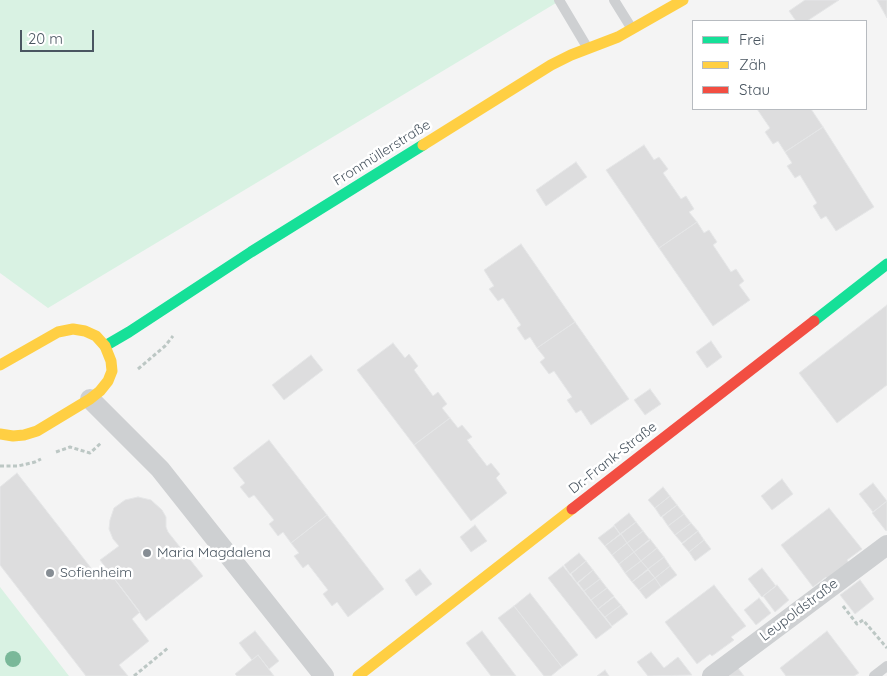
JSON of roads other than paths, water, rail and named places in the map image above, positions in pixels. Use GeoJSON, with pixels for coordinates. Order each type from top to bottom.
{"type":"FeatureCollection","features":[{"type":"Feature","properties":{"kind":"main road","name":"Fronmüllerstraße"},"geometry":{"type":"LineString","coordinates":[[105,346],[243,257],[551,65],[618,37],[683,0]]}},
{"type":"Feature","properties":{"kind":"main road","name":"Dr.-Frank-Straße"},"geometry":{"type":"LineString","coordinates":[[358,676],[887,264]]}},
{"type":"Feature","properties":{"kind":"main road"},"geometry":{"type":"LineString","coordinates":[[0,434],[13,436],[37,431],[100,391],[108,381],[112,371],[112,362],[105,346],[96,336],[85,331],[73,329],[58,332],[3,358]]}},
{"type":"Feature","properties":{"kind":"street"},"geometry":{"type":"LineString","coordinates":[[90,398],[160,469],[324,676]]}},
{"type":"Feature","properties":{"kind":"street","name":"Leupoldstraße"},"geometry":{"type":"LineString","coordinates":[[712,676],[887,545]]}},
{"type":"Feature","properties":{"kind":"lane"},"geometry":{"type":"LineString","coordinates":[[558,0],[588,48]]}},
{"type":"Feature","properties":{"kind":"lane"},"geometry":{"type":"LineString","coordinates":[[614,0],[632,30]]}},
{"type":"Feature","properties":{"kind":"lane"},"geometry":{"type":"LineString","coordinates":[[874,676],[887,666]]}},
{"type":"Feature","properties":{"kind":"place","name":"Maria Magdalena"},"geometry":{"type":"Point","coordinates":[147,553]}},
{"type":"Feature","properties":{"kind":"place","name":"Sofienheim"},"geometry":{"type":"Point","coordinates":[50,573]}}]}
